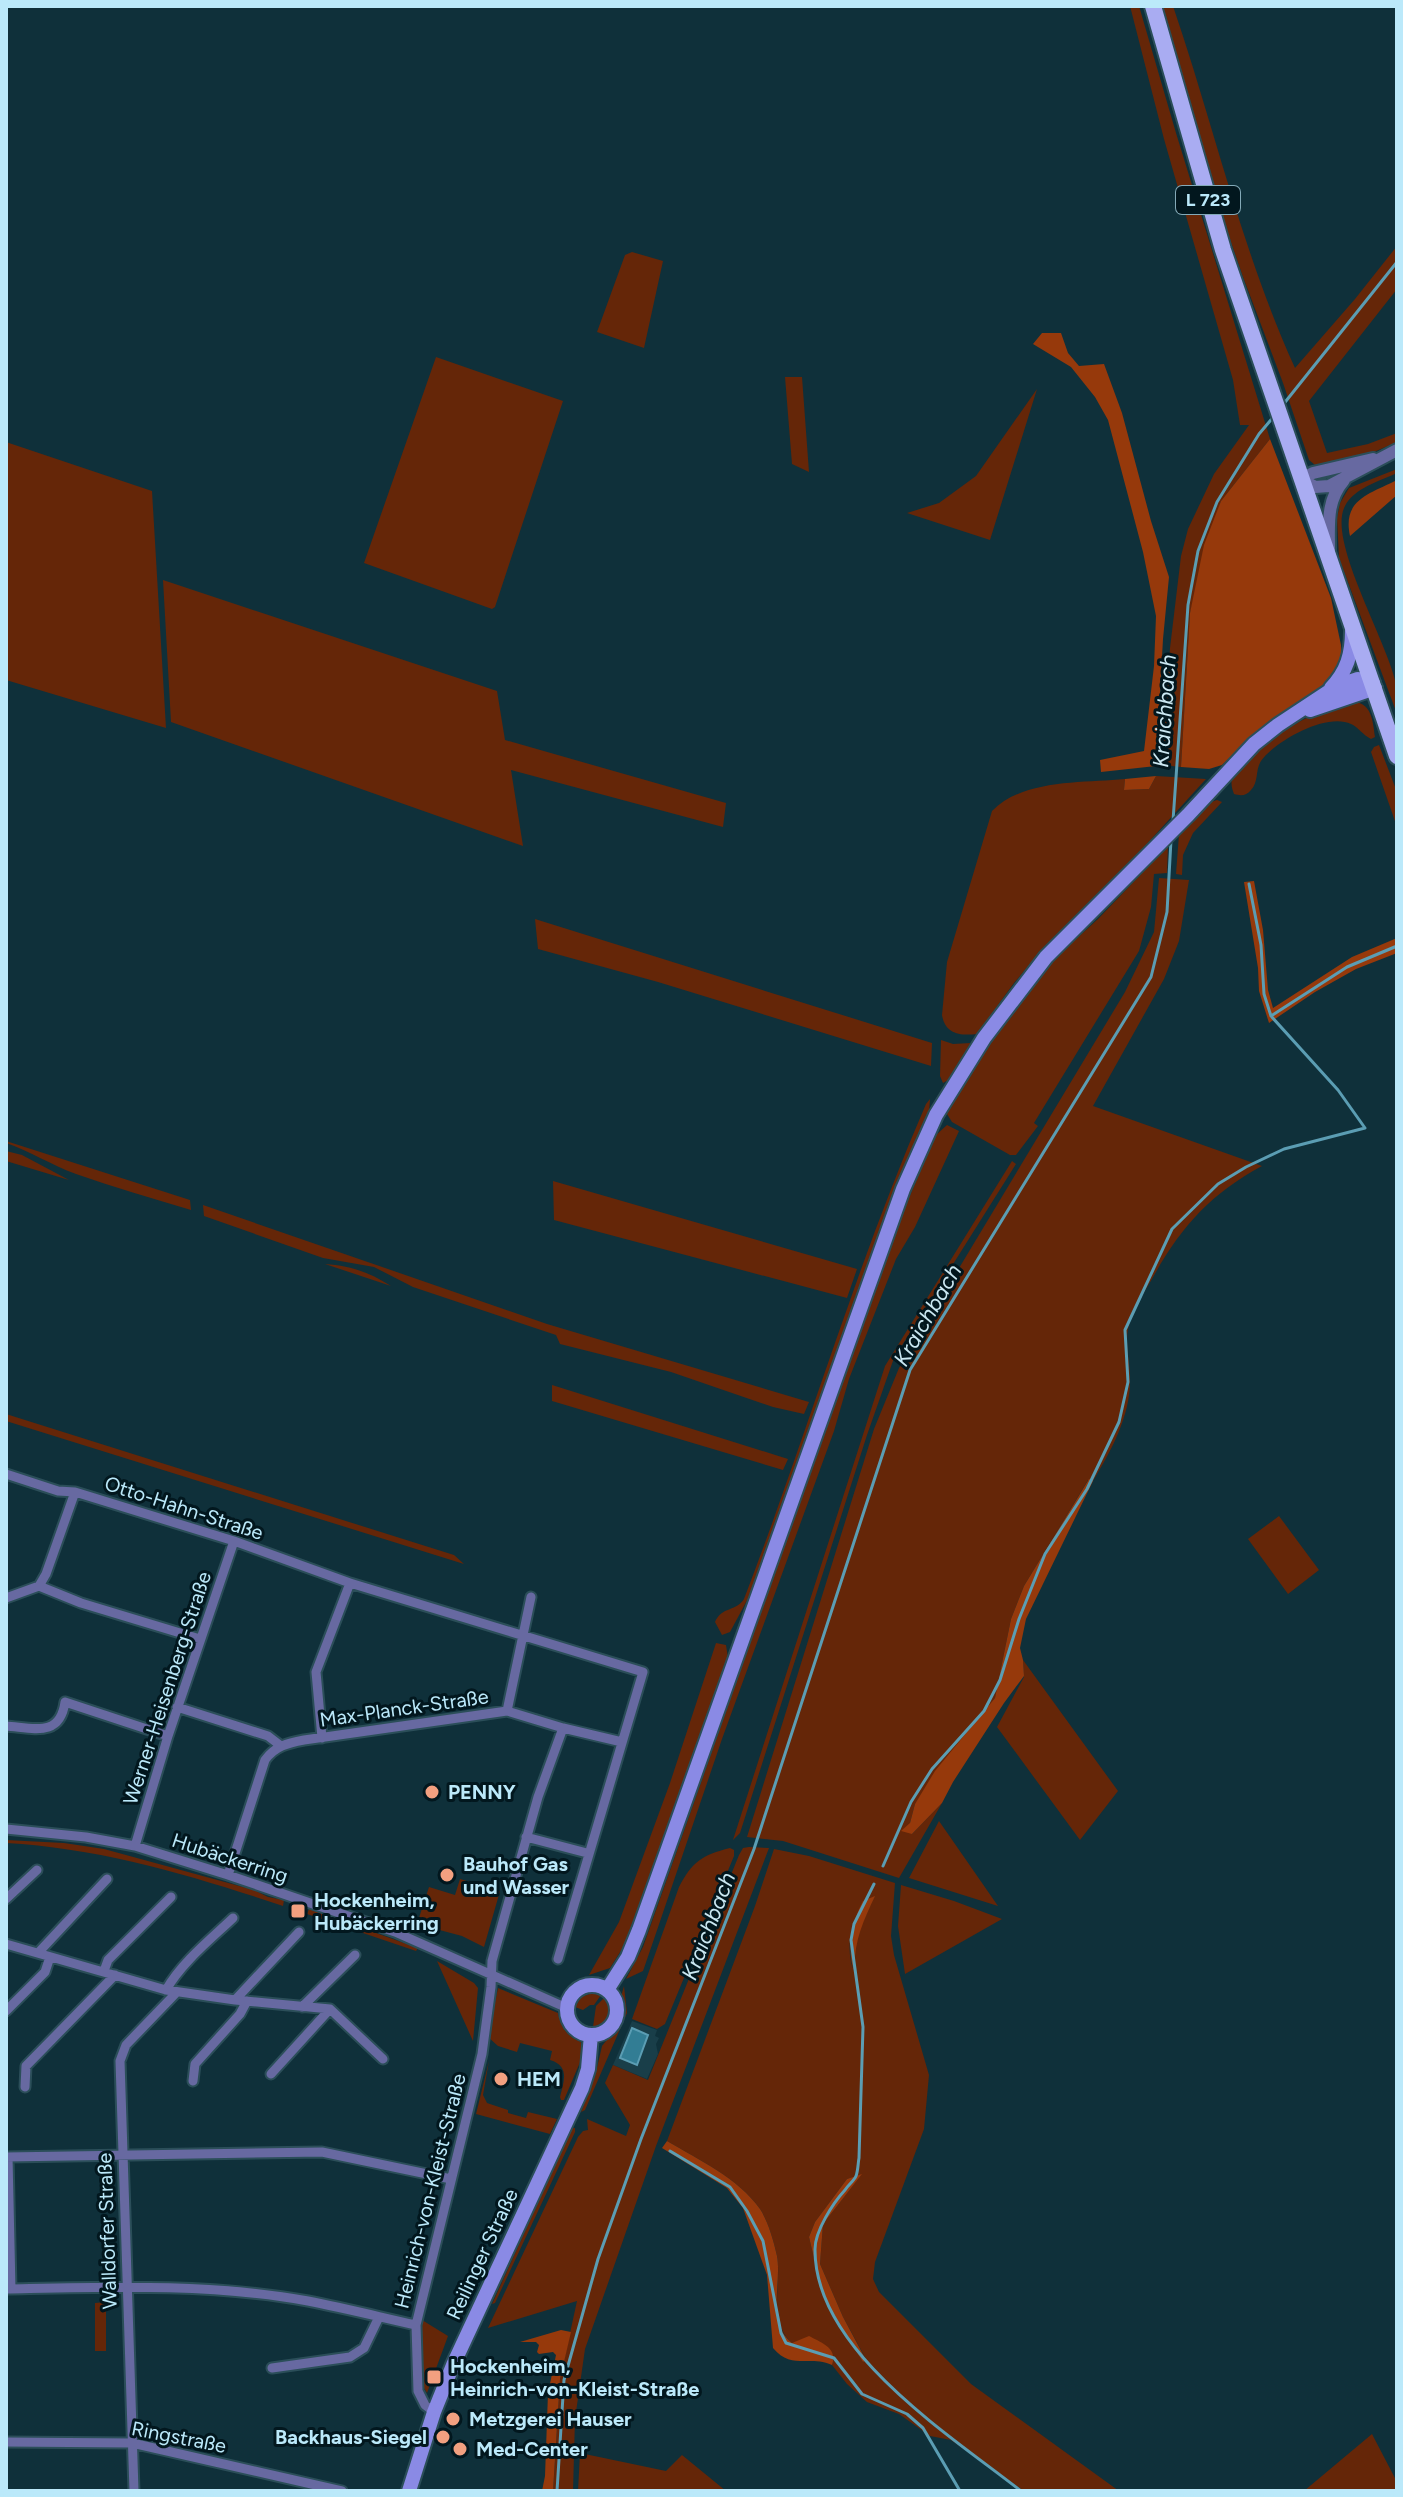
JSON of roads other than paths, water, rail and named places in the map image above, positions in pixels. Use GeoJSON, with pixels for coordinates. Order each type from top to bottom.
{"type":"FeatureCollection","features":[{"type":"Feature","properties":{"kind":"main road","name":"L 723"},"geometry":{"type":"LineString","coordinates":[[1153,6],[1223,250],[1397,756]]}},
{"type":"Feature","properties":{"kind":"main road"},"geometry":{"type":"LineString","coordinates":[[1329,690],[1350,658],[1352,627]]}},
{"type":"Feature","properties":{"kind":"main road"},"geometry":{"type":"LineString","coordinates":[[607,1990],[628,1957],[639,1930],[898,1203],[936,1115],[984,1038],[1046,957],[1254,744],[1329,690],[1353,680],[1366,680],[1374,685]]}},
{"type":"Feature","properties":{"kind":"main road"},"geometry":{"type":"LineString","coordinates":[[1291,716],[1374,685]]}},
{"type":"Feature","properties":{"kind":"main road"},"geometry":{"type":"LineString","coordinates":[[596,1985],[607,1990],[615,2000],[615,2018],[604,2032],[591,2035],[573,2027],[567,2008],[572,1995],[582,1987],[596,1985]]}},
{"type":"Feature","properties":{"kind":"main road","name":"Reilinger Straße"},"geometry":{"type":"LineString","coordinates":[[409,2491],[434,2412],[456,2359],[582,2088],[588,2069],[591,2035]]}},
{"type":"Feature","properties":{"kind":"street"},"geometry":{"type":"LineString","coordinates":[[1301,479],[1322,488],[1397,450]]}},
{"type":"Feature","properties":{"kind":"street"},"geometry":{"type":"LineString","coordinates":[[1301,479],[1313,473],[1384,456]]}},
{"type":"Feature","properties":{"kind":"street"},"geometry":{"type":"LineString","coordinates":[[1329,557],[1329,507],[1344,479]]}},
{"type":"Feature","properties":{"kind":"street","name":"Otto-Hahn-Straße"},"geometry":{"type":"LineString","coordinates":[[6,1474],[234,1541],[350,1583],[643,1672],[622,1742]]}},
{"type":"Feature","properties":{"kind":"street"},"geometry":{"type":"LineString","coordinates":[[6,1598],[39,1586],[75,1492]]}},
{"type":"Feature","properties":{"kind":"street","name":"Werner-Heisenberg-Straße"},"geometry":{"type":"LineString","coordinates":[[135,1846],[177,1707],[234,1541]]}},
{"type":"Feature","properties":{"kind":"street"},"geometry":{"type":"LineString","coordinates":[[322,1738],[316,1672],[350,1583]]}},
{"type":"Feature","properties":{"kind":"street"},"geometry":{"type":"LineString","coordinates":[[39,1586],[81,1603],[200,1639]]}},
{"type":"Feature","properties":{"kind":"street"},"geometry":{"type":"LineString","coordinates":[[507,1711],[531,1597]]}},
{"type":"Feature","properties":{"kind":"street"},"geometry":{"type":"LineString","coordinates":[[6,1726],[50,1727],[59,1722],[65,1702],[168,1736]]}},
{"type":"Feature","properties":{"kind":"street"},"geometry":{"type":"LineString","coordinates":[[177,1707],[268,1736],[281,1746],[265,1760],[228,1875]]}},
{"type":"Feature","properties":{"kind":"street","name":"Max-Planck-Straße"},"geometry":{"type":"LineString","coordinates":[[281,1746],[507,1711],[622,1742]]}},
{"type":"Feature","properties":{"kind":"street"},"geometry":{"type":"LineString","coordinates":[[491,1974],[526,1837],[563,1728]]}},
{"type":"Feature","properties":{"kind":"street"},"geometry":{"type":"LineString","coordinates":[[558,1959],[622,1742]]}},
{"type":"Feature","properties":{"kind":"street","name":"Hubäckerring"},"geometry":{"type":"LineString","coordinates":[[6,1829],[86,1837],[135,1846],[228,1875],[395,1932],[567,2008]]}},
{"type":"Feature","properties":{"kind":"street"},"geometry":{"type":"LineString","coordinates":[[526,1837],[587,1853]]}},
{"type":"Feature","properties":{"kind":"street"},"geometry":{"type":"LineString","coordinates":[[6,1899],[37,1870]]}},
{"type":"Feature","properties":{"kind":"street"},"geometry":{"type":"LineString","coordinates":[[38,1953],[107,1879]]}},
{"type":"Feature","properties":{"kind":"street"},"geometry":{"type":"LineString","coordinates":[[104,1971],[108,1960],[171,1897]]}},
{"type":"Feature","properties":{"kind":"street"},"geometry":{"type":"LineString","coordinates":[[166,1990],[200,1949],[233,1918]]}},
{"type":"Feature","properties":{"kind":"street"},"geometry":{"type":"LineString","coordinates":[[235,2000],[299,1932]]}},
{"type":"Feature","properties":{"kind":"street"},"geometry":{"type":"LineString","coordinates":[[6,1944],[166,1990],[330,2009],[383,2059]]}},
{"type":"Feature","properties":{"kind":"street"},"geometry":{"type":"LineString","coordinates":[[302,2007],[355,1955]]}},
{"type":"Feature","properties":{"kind":"street"},"geometry":{"type":"LineString","coordinates":[[6,2011],[45,1972],[50,1957]]}},
{"type":"Feature","properties":{"kind":"street","name":"Heinrich-von-Kleist-Straße"},"geometry":{"type":"LineString","coordinates":[[434,2412],[425,2405],[418,2391],[416,2325],[483,2051],[491,1974]]}},
{"type":"Feature","properties":{"kind":"street"},"geometry":{"type":"LineString","coordinates":[[25,2087],[26,2066],[115,1975]]}},
{"type":"Feature","properties":{"kind":"street","name":"Walldorfer Straße"},"geometry":{"type":"LineString","coordinates":[[134,2491],[121,2055],[126,2045],[177,1992]]}},
{"type":"Feature","properties":{"kind":"street"},"geometry":{"type":"LineString","coordinates":[[193,2081],[195,2064],[240,2014],[247,2001]]}},
{"type":"Feature","properties":{"kind":"street"},"geometry":{"type":"LineString","coordinates":[[271,2074],[330,2009]]}},
{"type":"Feature","properties":{"kind":"street"},"geometry":{"type":"LineString","coordinates":[[416,2325],[306,2301],[250,2294],[184,2289],[9,2289],[7,2157],[322,2152],[451,2179]]}},
{"type":"Feature","properties":{"kind":"street"},"geometry":{"type":"LineString","coordinates":[[272,2368],[350,2357],[364,2348],[379,2317]]}},
{"type":"Feature","properties":{"kind":"street","name":"Ringstraße"},"geometry":{"type":"LineString","coordinates":[[6,2442],[132,2443],[342,2491]]}},
{"type":"Feature","properties":{"kind":"water"},"geometry":{"type":"Polygon","coordinates":[[[632,2028],[648,2035],[637,2065],[620,2058],[632,2028]]]}},
{"type":"Feature","properties":{"kind":"waterway","name":"Kraichbach"},"geometry":{"type":"LineString","coordinates":[[1282,406],[1397,262]]}},
{"type":"Feature","properties":{"kind":"waterway","name":"Kraichbach"},"geometry":{"type":"LineString","coordinates":[[1173,821],[1188,605],[1198,551],[1217,502],[1259,434],[1275,415]]}},
{"type":"Feature","properties":{"kind":"waterway","name":"Kraichbach"},"geometry":{"type":"LineString","coordinates":[[557,2491],[564,2380],[598,2259],[641,2139],[754,1849],[910,1370],[1151,977],[1167,912],[1171,840]]}},
{"type":"Feature","properties":{"kind":"waterway"},"geometry":{"type":"LineString","coordinates":[[1249,884],[1261,945],[1264,994],[1271,1016],[1347,967],[1397,946]]}},
{"type":"Feature","properties":{"kind":"waterway"},"geometry":{"type":"LineString","coordinates":[[883,1866],[911,1802],[932,1769],[984,1711],[1000,1680],[1019,1619],[1045,1554],[1087,1489],[1119,1422],[1128,1382],[1125,1330],[1172,1229],[1218,1184],[1246,1167],[1284,1149],[1365,1128],[1338,1090],[1271,1016]]}},
{"type":"Feature","properties":{"kind":"waterway"},"geometry":{"type":"LineString","coordinates":[[874,1884],[854,1924],[851,1940],[863,2027],[858,2169],[818,2234],[815,2249],[821,2286],[837,2322],[861,2355],[891,2387],[1021,2491]]}},
{"type":"Feature","properties":{"kind":"waterway"},"geometry":{"type":"LineString","coordinates":[[670,2151],[730,2187],[747,2211],[763,2241],[781,2333],[786,2343],[834,2358],[862,2394],[907,2414],[923,2428],[960,2491]]}},
{"type":"Feature","properties":{"kind":"place","name":"PENNY"},"geometry":{"type":"Point","coordinates":[432,1792]}},
{"type":"Feature","properties":{"kind":"place","name":"Bauhof Gas und Wasser"},"geometry":{"type":"Point","coordinates":[447,1875]}},
{"type":"Feature","properties":{"kind":"place","name":"Hockenheim, Hubäckerring"},"geometry":{"type":"Point","coordinates":[298,1911]}},
{"type":"Feature","properties":{"kind":"place","name":"HEM"},"geometry":{"type":"Point","coordinates":[501,2079]}},
{"type":"Feature","properties":{"kind":"place","name":"Hockenheim, Heinrich-von-Kleist-Straße"},"geometry":{"type":"Point","coordinates":[434,2377]}},
{"type":"Feature","properties":{"kind":"place","name":"Metzgerei Hauser"},"geometry":{"type":"Point","coordinates":[453,2419]}},
{"type":"Feature","properties":{"kind":"place","name":"Backhaus-Siegel"},"geometry":{"type":"Point","coordinates":[443,2437]}},
{"type":"Feature","properties":{"kind":"place","name":"Med-Center"},"geometry":{"type":"Point","coordinates":[460,2449]}}]}
